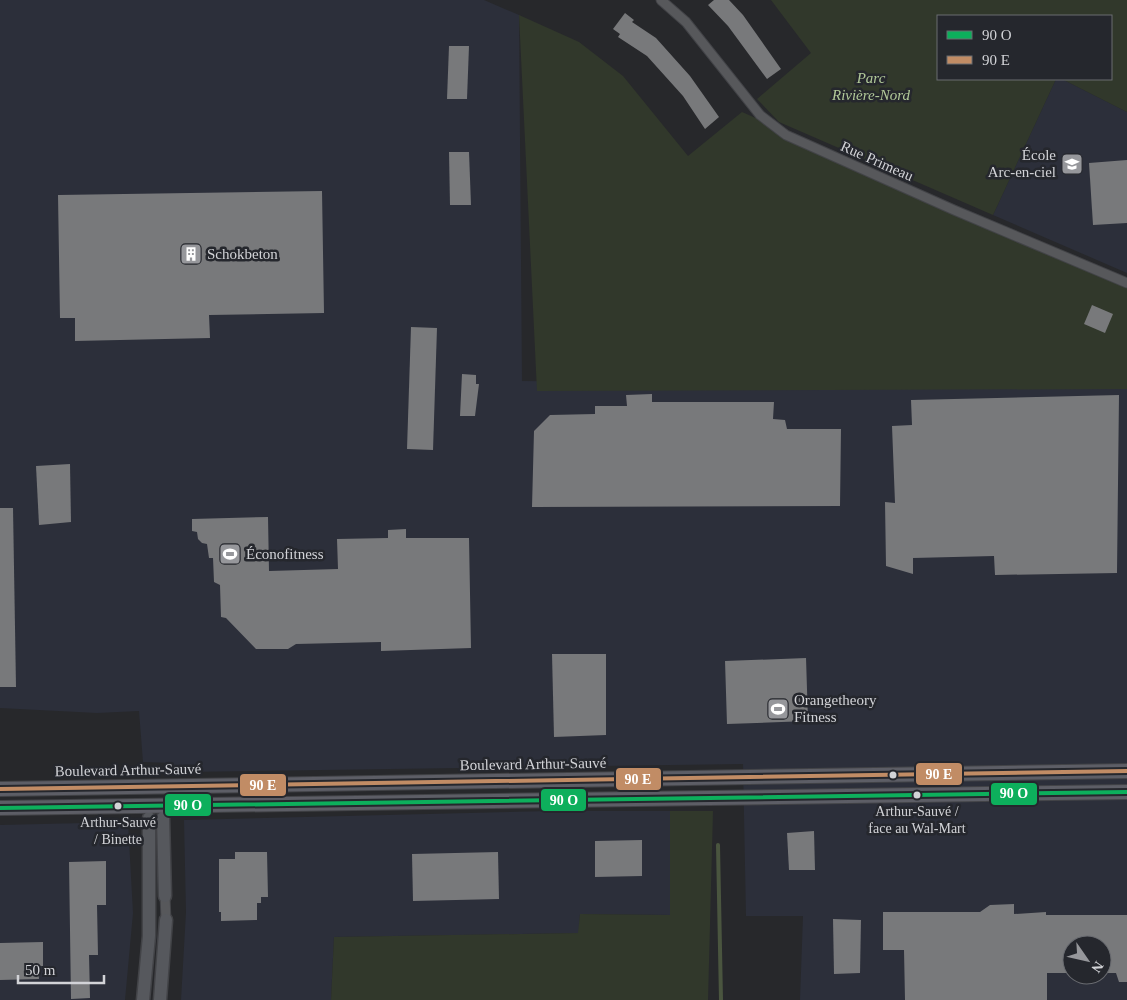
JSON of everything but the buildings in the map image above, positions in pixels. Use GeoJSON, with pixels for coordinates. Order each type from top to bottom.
{"type":"FeatureCollection","features":[{"type":"Feature","properties":{"kind":"main road","name":"Boulevard Arthur-Sauvé"},"geometry":{"type":"LineString","coordinates":[[0,789],[1127,771]]}},
{"type":"Feature","properties":{"kind":"main road"},"geometry":{"type":"LineString","coordinates":[[0,808],[156,813],[1127,792]]}},
{"type":"Feature","properties":{"kind":"street","name":"Rue Primeau"},"geometry":{"type":"LineString","coordinates":[[661,0],[698,36],[760,115],[786,135],[959,212],[1127,283]]}},
{"type":"Feature","properties":{"kind":"street"},"geometry":{"type":"LineString","coordinates":[[154,786],[166,920],[160,1000]]}},
{"type":"Feature","properties":{"kind":"street"},"geometry":{"type":"LineString","coordinates":[[143,1000],[149,936],[156,813]]}},
{"type":"Feature","properties":{"kind":"shaded area"},"geometry":{"type":"Polygon","coordinates":[[[0,0],[484,0],[519,15],[522,381],[1127,388],[1127,1000],[800,1000],[803,916],[746,916],[743,764],[180,772],[173,763],[143,762],[139,711],[97,713],[0,708],[0,0]]]}},
{"type":"Feature","properties":{"kind":"shaded area","name":"École Arc-en-ciel"},"geometry":{"type":"Polygon","coordinates":[[[1056,80],[1064,80],[1127,112],[1127,273],[993,215],[1056,80]]]}},
{"type":"Feature","properties":{"kind":"shaded area"},"geometry":{"type":"Polygon","coordinates":[[[550,811],[670,811],[670,915],[580,914],[579,933],[334,937],[331,1000],[181,1000],[186,912],[184,820],[550,811]]]}},
{"type":"Feature","properties":{"kind":"shaded area"},"geometry":{"type":"Polygon","coordinates":[[[128,822],[133,913],[125,1000],[0,1000],[0,825],[128,822]]]}},
{"type":"Feature","properties":{"kind":"green space","name":"Parc Rivière-Nord"},"geometry":{"type":"Polygon","coordinates":[[[771,0],[1127,0],[1127,112],[1064,80],[1112,80],[1112,15],[937,15],[937,80],[1056,80],[993,215],[779,122],[757,99],[811,53],[771,0]]]}},
{"type":"Feature","properties":{"kind":"green space"},"geometry":{"type":"Polygon","coordinates":[[[519,15],[579,42],[623,76],[688,156],[742,112],[1127,281],[1127,389],[537,391],[519,15]]]}},
{"type":"Feature","properties":{"kind":"green space"},"geometry":{"type":"Polygon","coordinates":[[[670,811],[713,811],[708,1000],[331,1000],[334,937],[578,933],[580,914],[670,915],[670,811]]]}},
{"type":"Feature","properties":{"kind":"waterway"},"geometry":{"type":"LineString","coordinates":[[718,845],[721,1000]]}},
{"type":"Feature","properties":{"kind":"transit line"},"geometry":{"type":"LineString","coordinates":[[0,789],[1127,771]]}},
{"type":"Feature","properties":{"kind":"transit line"},"geometry":{"type":"LineString","coordinates":[[0,808],[1127,792]]}},
{"type":"Feature","properties":{"kind":"place","name":"École Arc-en-ciel"},"geometry":{"type":"Point","coordinates":[1072,164]}},
{"type":"Feature","properties":{"kind":"place","name":"Schokbeton"},"geometry":{"type":"Point","coordinates":[191,254]}},
{"type":"Feature","properties":{"kind":"place","name":"Éconofitness"},"geometry":{"type":"Point","coordinates":[230,554]}},
{"type":"Feature","properties":{"kind":"place","name":"Orangetheory Fitness"},"geometry":{"type":"Point","coordinates":[778,709]}},
{"type":"Feature","properties":{"kind":"place","name":"Arthur-Sauvé / face au Wal-Mart"},"geometry":{"type":"Point","coordinates":[917,795]}},
{"type":"Feature","properties":{"kind":"place","name":"Arthur-Sauvé / Binette"},"geometry":{"type":"Point","coordinates":[118,806]}}]}
